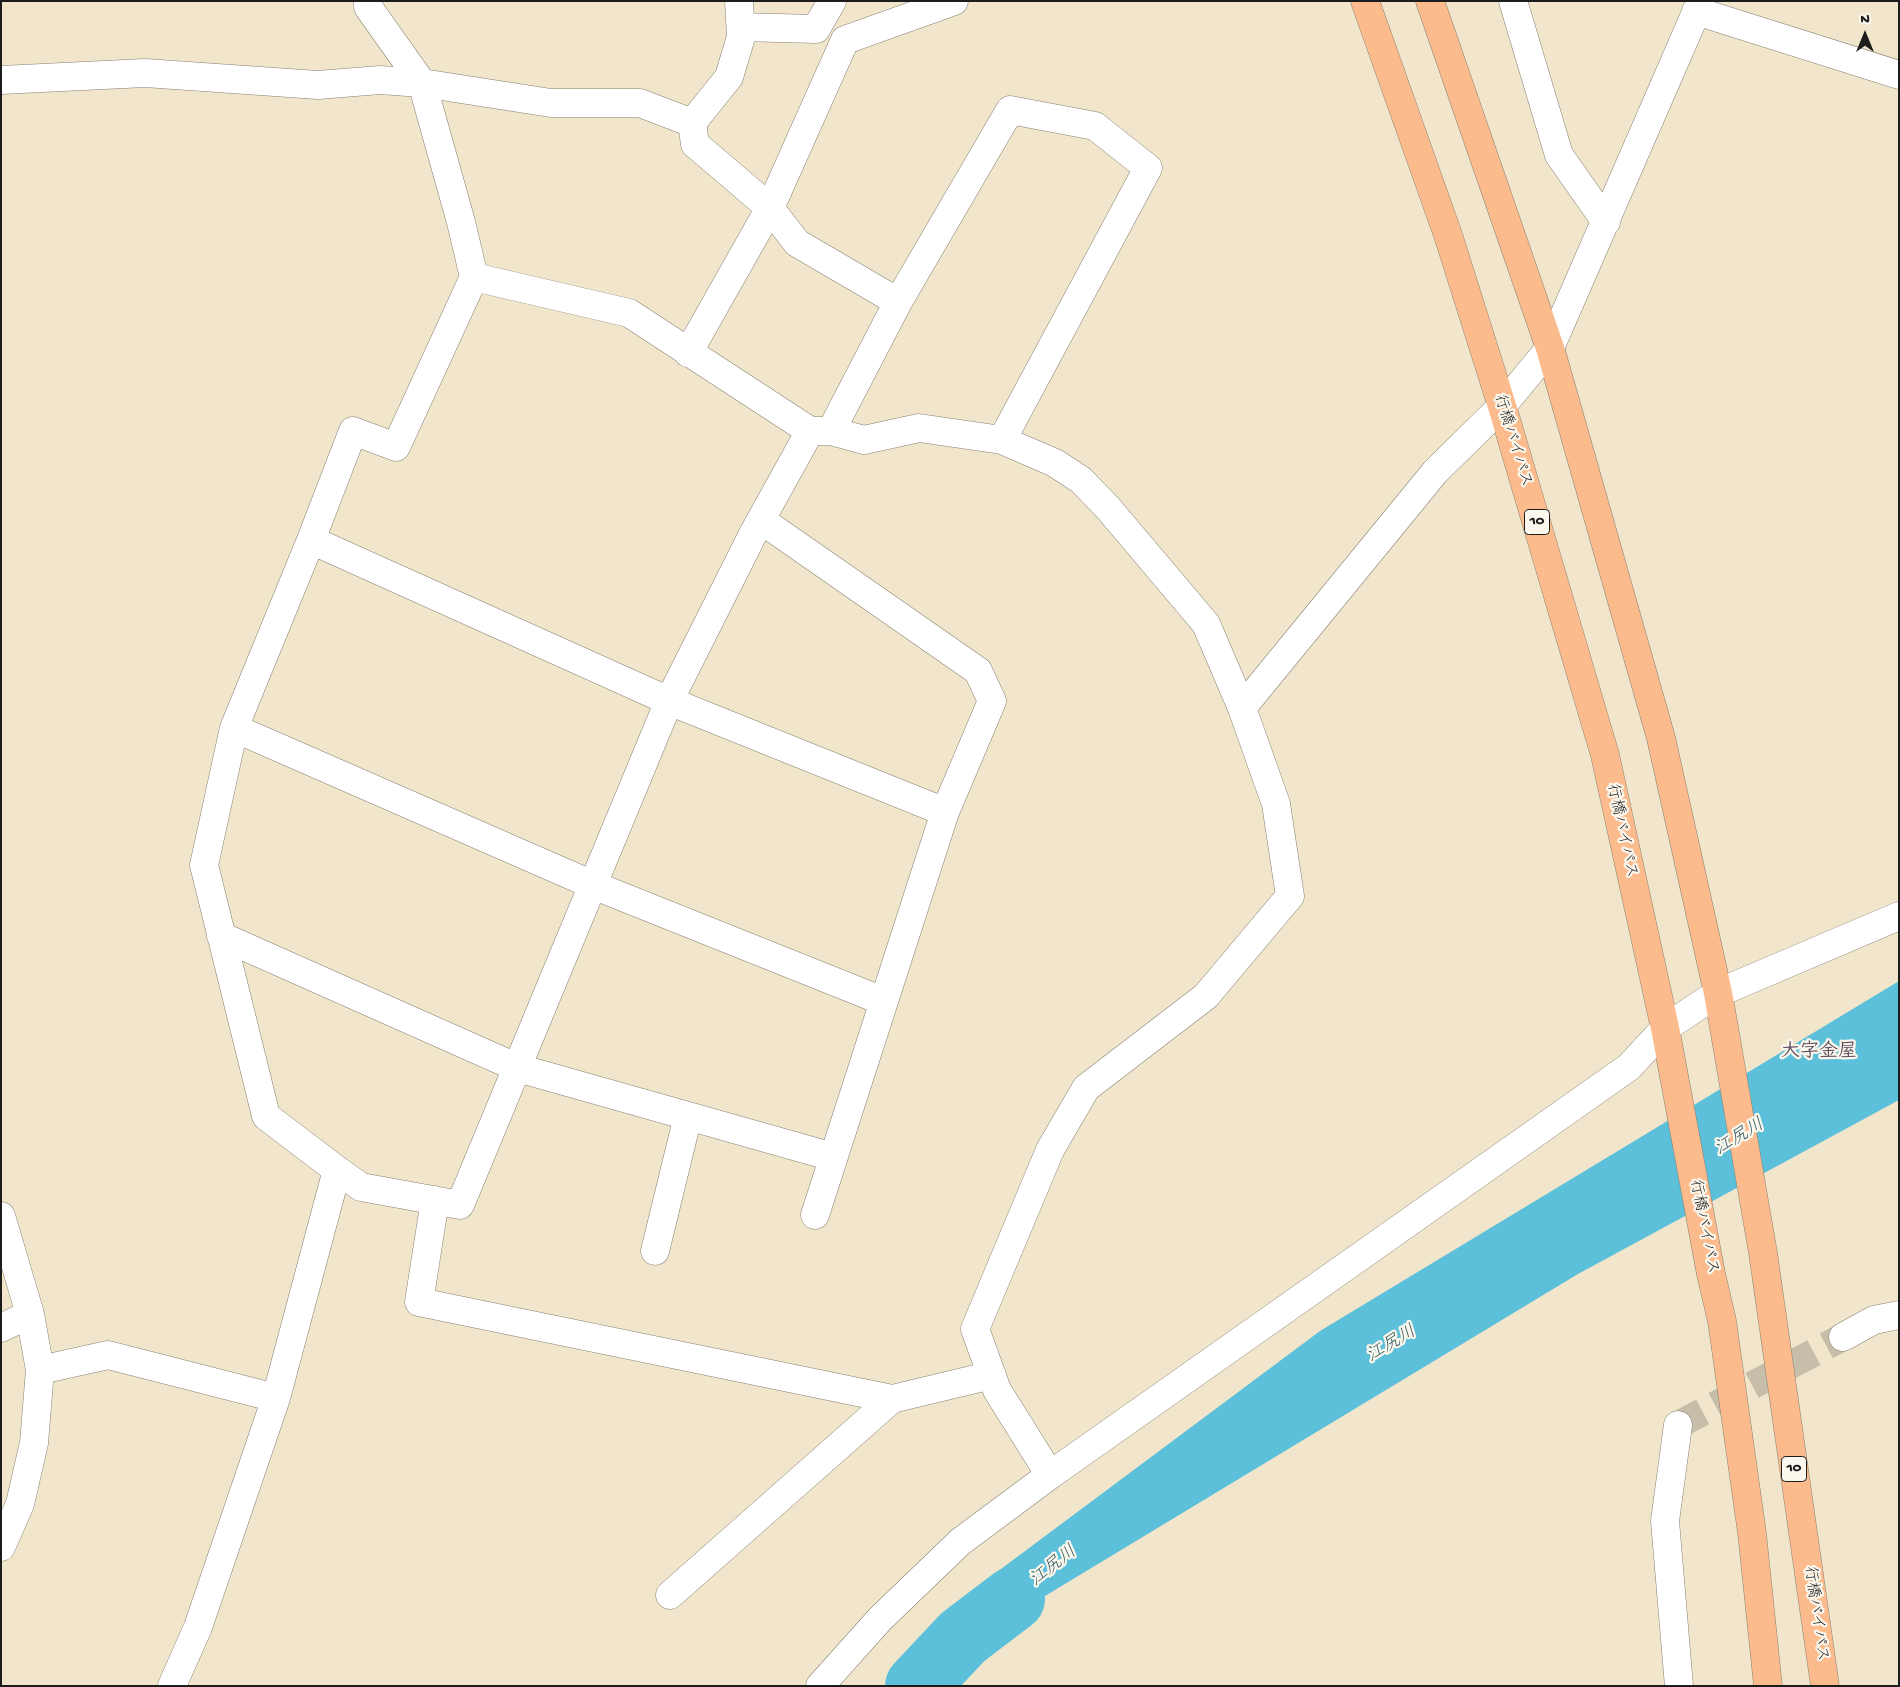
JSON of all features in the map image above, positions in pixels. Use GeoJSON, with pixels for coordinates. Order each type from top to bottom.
{"type":"FeatureCollection","features":[{"type":"Feature","properties":{"kind":"highway","name":"行橋バイパス"},"geometry":{"type":"LineString","coordinates":[[1365,1],[1448,235],[1502,406],[1605,755],[1667,1041],[1722,1321],[1751,1524],[1768,1686]]}},
{"type":"Feature","properties":{"kind":"highway","name":"行橋バイパス"},"geometry":{"type":"LineString","coordinates":[[1430,1],[1550,348],[1660,738],[1718,993],[1763,1253],[1825,1686]]}},
{"type":"Feature","properties":{"kind":"street"},"geometry":{"type":"LineString","coordinates":[[368,1],[368,7],[422,83],[461,222],[474,277],[396,447],[353,431],[311,540],[234,728],[204,865],[266,1116],[361,1187],[460,1205],[669,701],[761,520],[820,431],[1010,110],[1094,126],[1148,168],[1002,440]]}},
{"type":"Feature","properties":{"kind":"street"},"geometry":{"type":"LineString","coordinates":[[816,29],[832,1]]}},
{"type":"Feature","properties":{"kind":"street"},"geometry":{"type":"LineString","coordinates":[[898,302],[797,243],[770,208],[695,144],[692,123],[729,77],[741,37],[740,14],[816,29],[845,40],[954,1]]}},
{"type":"Feature","properties":{"kind":"street"},"geometry":{"type":"LineString","coordinates":[[1514,1],[1559,155],[1606,222]]}},
{"type":"Feature","properties":{"kind":"street"},"geometry":{"type":"LineString","coordinates":[[1242,708],[1435,472],[1502,406],[1550,348],[1699,6],[1899,74]]}},
{"type":"Feature","properties":{"kind":"street"},"geometry":{"type":"LineString","coordinates":[[688,352],[770,208],[845,40]]}},
{"type":"Feature","properties":{"kind":"street"},"geometry":{"type":"LineString","coordinates":[[1,80],[145,73],[318,85],[380,80],[422,83],[551,103],[640,103],[692,123]]}},
{"type":"Feature","properties":{"kind":"street"},"geometry":{"type":"LineString","coordinates":[[474,277],[630,313],[688,352],[820,431],[864,440],[919,428],[1002,440],[1055,463],[1081,480],[1108,508],[1206,624],[1242,708],[1276,804],[1290,896],[1206,996],[1086,1088],[1050,1150],[975,1329],[997,1390],[1050,1475]]}},
{"type":"Feature","properties":{"kind":"street"},"geometry":{"type":"LineString","coordinates":[[761,520],[978,670],[992,701],[945,812],[816,1215]]}},
{"type":"Feature","properties":{"kind":"street"},"geometry":{"type":"LineString","coordinates":[[311,540],[669,701],[945,812]]}},
{"type":"Feature","properties":{"kind":"street"},"geometry":{"type":"LineString","coordinates":[[234,728],[593,886],[883,1001]]}},
{"type":"Feature","properties":{"kind":"street"},"geometry":{"type":"LineString","coordinates":[[820,1686],[880,1619],[960,1542],[1050,1475],[1667,1041],[1718,993],[1899,916]]}},
{"type":"Feature","properties":{"kind":"street"},"geometry":{"type":"LineString","coordinates":[[221,936],[518,1068],[833,1157]]}},
{"type":"Feature","properties":{"kind":"street"},"geometry":{"type":"LineString","coordinates":[[655,1251],[688,1116]]}},
{"type":"Feature","properties":{"kind":"street"},"geometry":{"type":"LineString","coordinates":[[172,1686],[198,1627],[276,1398],[337,1170]]}},
{"type":"Feature","properties":{"kind":"street"},"geometry":{"type":"LineString","coordinates":[[434,1200],[419,1302],[892,1399],[992,1375]]}},
{"type":"Feature","properties":{"kind":"street"},"geometry":{"type":"LineString","coordinates":[[1,1216],[30,1314],[40,1370],[34,1443],[20,1504],[1,1547]]}},
{"type":"Feature","properties":{"kind":"street"},"geometry":{"type":"LineString","coordinates":[[1,1328],[30,1314]]}},
{"type":"Feature","properties":{"kind":"street"},"geometry":{"type":"LineString","coordinates":[[1843,1337],[1874,1320],[1899,1314]]}},
{"type":"Feature","properties":{"kind":"street"},"geometry":{"type":"LineString","coordinates":[[40,1370],[108,1355],[276,1398]]}},
{"type":"Feature","properties":{"kind":"street"},"geometry":{"type":"LineString","coordinates":[[670,1595],[892,1399]]}},
{"type":"Feature","properties":{"kind":"street"},"geometry":{"type":"LineString","coordinates":[[1678,1425],[1665,1521],[1679,1686]]}},
{"type":"Feature","properties":{"kind":"water"},"geometry":{"type":"Polygon","coordinates":[[[1899,981],[1899,1100],[1578,1274],[896,1686],[888,1686],[954,1604],[1320,1331],[1899,981]]]}},
{"type":"Feature","properties":{"kind":"waterway","name":"江尻川"},"geometry":{"type":"LineString","coordinates":[[917,1686],[963,1637],[1013,1599]]}},
{"type":"Feature","properties":{"kind":"tunnel"},"geometry":{"type":"LineString","coordinates":[[1678,1425],[1843,1337]]}},
{"type":"Feature","properties":{"kind":"district","name":"大字金屋"},"geometry":{"type":"Point","coordinates":[1819,1053]}}]}
